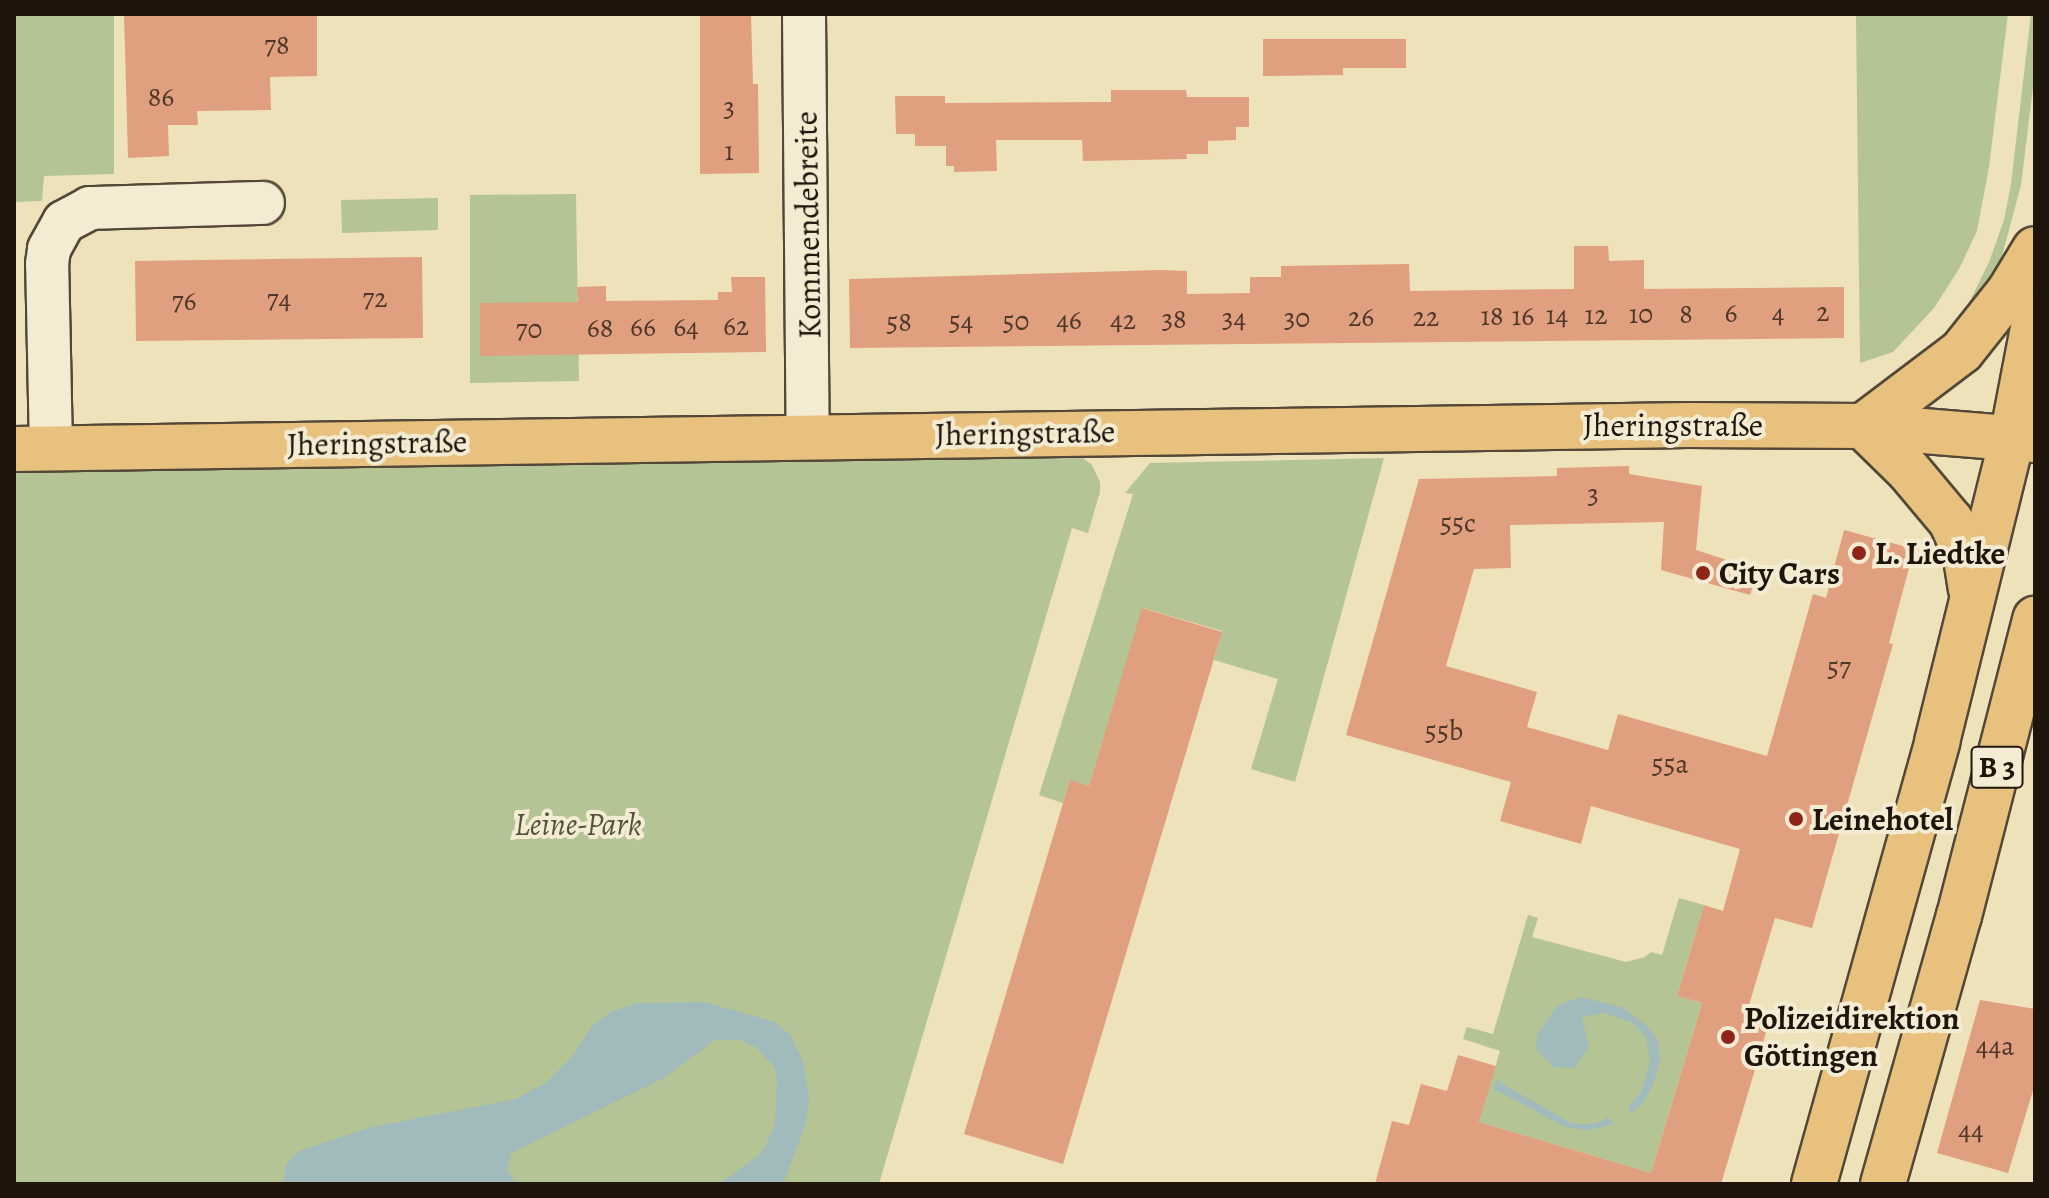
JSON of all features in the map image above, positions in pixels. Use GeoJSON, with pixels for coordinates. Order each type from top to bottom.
{"type":"FeatureCollection","features":[{"type":"Feature","properties":{"kind":"main road"},"geometry":{"type":"LineString","coordinates":[[1973,600],[1965,552],[1951,521],[1909,471],[1863,426],[1962,351],[2009,292],[2035,249]]}},
{"type":"Feature","properties":{"kind":"main road","name":"B 3"},"geometry":{"type":"LineString","coordinates":[[1814,1184],[1917,818],[1973,600],[2024,439],[2035,317]]}},
{"type":"Feature","properties":{"kind":"main road","name":"Jheringstraße"},"geometry":{"type":"LineString","coordinates":[[32,448],[1484,426],[1863,426],[2024,439]]}},
{"type":"Feature","properties":{"kind":"main road","name":"B 3"},"geometry":{"type":"LineString","coordinates":[[1883,1184],[1959,916],[2035,619]]}},
{"type":"Feature","properties":{"kind":"street","name":"Kommendebreite"},"geometry":{"type":"LineString","coordinates":[[804,14],[808,436]]}},
{"type":"Feature","properties":{"kind":"street"},"geometry":{"type":"LineString","coordinates":[[32,448],[49,249],[64,222],[90,208],[263,203]]}},
{"type":"Feature","properties":{"kind":"green space"},"geometry":{"type":"Polygon","coordinates":[[[14,14],[114,14],[114,174],[44,176],[42,201],[14,202],[14,14]]]}},
{"type":"Feature","properties":{"kind":"green space"},"geometry":{"type":"Polygon","coordinates":[[[1856,14],[2008,14],[1989,167],[1977,231],[1959,269],[1934,308],[1893,352],[1860,363],[1856,14]]]}},
{"type":"Feature","properties":{"kind":"green space"},"geometry":{"type":"Polygon","coordinates":[[[2031,14],[2035,14],[2035,71],[2021,185],[1999,267],[1973,315],[1966,309],[1989,262],[2004,220],[2011,184],[2031,14]]]}},
{"type":"Feature","properties":{"kind":"green space"},"geometry":{"type":"Polygon","coordinates":[[[576,194],[579,381],[470,383],[470,195],[576,194]]]}},
{"type":"Feature","properties":{"kind":"green space"},"geometry":{"type":"Polygon","coordinates":[[[438,198],[438,230],[342,233],[341,200],[438,198]]]}},
{"type":"Feature","properties":{"kind":"green space","name":"Leine-Park"},"geometry":{"type":"Polygon","coordinates":[[[1079,455],[1092,465],[1100,482],[1100,492],[1088,533],[1072,528],[879,1184],[14,1184],[14,471],[1079,455]]]}},
{"type":"Feature","properties":{"kind":"green space"},"geometry":{"type":"Polygon","coordinates":[[[1384,458],[1295,782],[1251,769],[1278,679],[1214,660],[1222,631],[1143,608],[1089,786],[1070,781],[1063,803],[1039,795],[1133,494],[1125,493],[1150,463],[1384,458]]]}},
{"type":"Feature","properties":{"kind":"green space"},"geometry":{"type":"Polygon","coordinates":[[[1679,898],[1704,905],[1677,996],[1702,1003],[1651,1173],[1479,1122],[1500,1051],[1463,1039],[1467,1027],[1493,1034],[1528,915],[1538,918],[1532,937],[1626,962],[1645,957],[1651,952],[1662,955],[1679,898]]]}},
{"type":"Feature","properties":{"kind":"water"},"geometry":{"type":"Polygon","coordinates":[[[1580,997],[1622,1007],[1647,1026],[1658,1041],[1660,1060],[1653,1084],[1644,1102],[1631,1114],[1628,1108],[1641,1092],[1650,1062],[1646,1038],[1633,1023],[1604,1013],[1582,1017],[1589,1047],[1574,1068],[1553,1067],[1536,1049],[1538,1033],[1557,1006],[1580,997]]]}},
{"type":"Feature","properties":{"kind":"water"},"geometry":{"type":"Polygon","coordinates":[[[704,1002],[775,1022],[790,1035],[803,1061],[809,1096],[806,1123],[783,1184],[719,1184],[759,1155],[767,1143],[775,1123],[777,1085],[775,1068],[757,1048],[740,1040],[715,1040],[664,1078],[511,1153],[507,1169],[516,1184],[283,1184],[286,1165],[299,1151],[368,1128],[515,1099],[546,1083],[572,1057],[592,1026],[611,1012],[637,1003],[704,1002]]]}},
{"type":"Feature","properties":{"kind":"water"},"geometry":{"type":"Polygon","coordinates":[[[1496,1080],[1573,1124],[1594,1124],[1608,1117],[1613,1124],[1590,1130],[1565,1127],[1494,1089],[1496,1080]]]}},
{"type":"Feature","properties":{"kind":"building"},"geometry":{"type":"Polygon","coordinates":[[[124,14],[317,14],[317,76],[270,77],[271,110],[197,111],[198,125],[168,125],[169,156],[128,158],[124,14]]]}},
{"type":"Feature","properties":{"kind":"building"},"geometry":{"type":"Polygon","coordinates":[[[700,14],[751,14],[753,84],[758,84],[759,173],[700,174],[700,14]]]}},
{"type":"Feature","properties":{"kind":"building"},"geometry":{"type":"Polygon","coordinates":[[[1263,39],[1406,39],[1406,68],[1343,68],[1343,75],[1263,76],[1263,39]]]}},
{"type":"Feature","properties":{"kind":"building"},"geometry":{"type":"Polygon","coordinates":[[[1111,90],[1186,90],[1187,97],[1249,97],[1249,127],[1236,127],[1236,140],[1208,141],[1208,154],[1186,154],[1187,159],[1083,161],[1082,140],[996,140],[997,171],[954,172],[954,166],[946,166],[946,146],[915,146],[915,134],[896,134],[895,96],[945,96],[945,103],[1111,102],[1111,90]]]}},
{"type":"Feature","properties":{"kind":"building"},"geometry":{"type":"Polygon","coordinates":[[[1574,246],[1608,246],[1609,261],[1644,260],[1644,289],[1844,287],[1844,338],[850,348],[849,279],[1161,270],[1187,271],[1187,294],[1250,293],[1250,277],[1281,277],[1281,266],[1409,264],[1410,291],[1574,289],[1574,246]]]}},
{"type":"Feature","properties":{"kind":"building"},"geometry":{"type":"Polygon","coordinates":[[[422,257],[423,338],[136,341],[135,261],[422,257]]]}},
{"type":"Feature","properties":{"kind":"building"},"geometry":{"type":"Polygon","coordinates":[[[731,277],[765,277],[766,352],[480,356],[480,303],[578,302],[577,287],[606,286],[606,301],[718,300],[718,292],[732,292],[731,277]]]}},
{"type":"Feature","properties":{"kind":"building"},"geometry":{"type":"Polygon","coordinates":[[[1629,466],[1629,474],[1702,486],[1696,550],[1758,570],[1750,595],[1661,570],[1664,522],[1510,525],[1511,568],[1474,569],[1446,666],[1537,692],[1527,727],[1608,750],[1618,714],[1767,756],[1813,594],[1826,598],[1844,530],[1914,549],[1889,643],[1893,644],[1812,928],[1775,918],[1747,1012],[1770,1019],[1721,1184],[1375,1184],[1392,1121],[1409,1125],[1421,1084],[1447,1091],[1458,1055],[1496,1066],[1479,1122],[1651,1173],[1702,1003],[1677,996],[1704,905],[1723,911],[1740,849],[1591,806],[1581,844],[1500,821],[1511,782],[1346,735],[1419,479],[1557,476],[1557,468],[1629,466]]]}},
{"type":"Feature","properties":{"kind":"building"},"geometry":{"type":"Polygon","coordinates":[[[1142,608],[1222,632],[1063,1164],[964,1134],[1070,780],[1089,786],[1142,608]]]}},
{"type":"Feature","properties":{"kind":"building"},"geometry":{"type":"Polygon","coordinates":[[[1980,1000],[2035,1009],[2035,1084],[2008,1173],[1937,1153],[1980,1000]]]}},
{"type":"Feature","properties":{"kind":"place","name":"L. Liedtke"},"geometry":{"type":"Point","coordinates":[1859,553]}},
{"type":"Feature","properties":{"kind":"place","name":"City Cars"},"geometry":{"type":"Point","coordinates":[1703,573]}},
{"type":"Feature","properties":{"kind":"place","name":"Leinehotel"},"geometry":{"type":"Point","coordinates":[1796,819]}},
{"type":"Feature","properties":{"kind":"place","name":"Polizeidirektion Göttingen"},"geometry":{"type":"Point","coordinates":[1728,1037]}}]}
